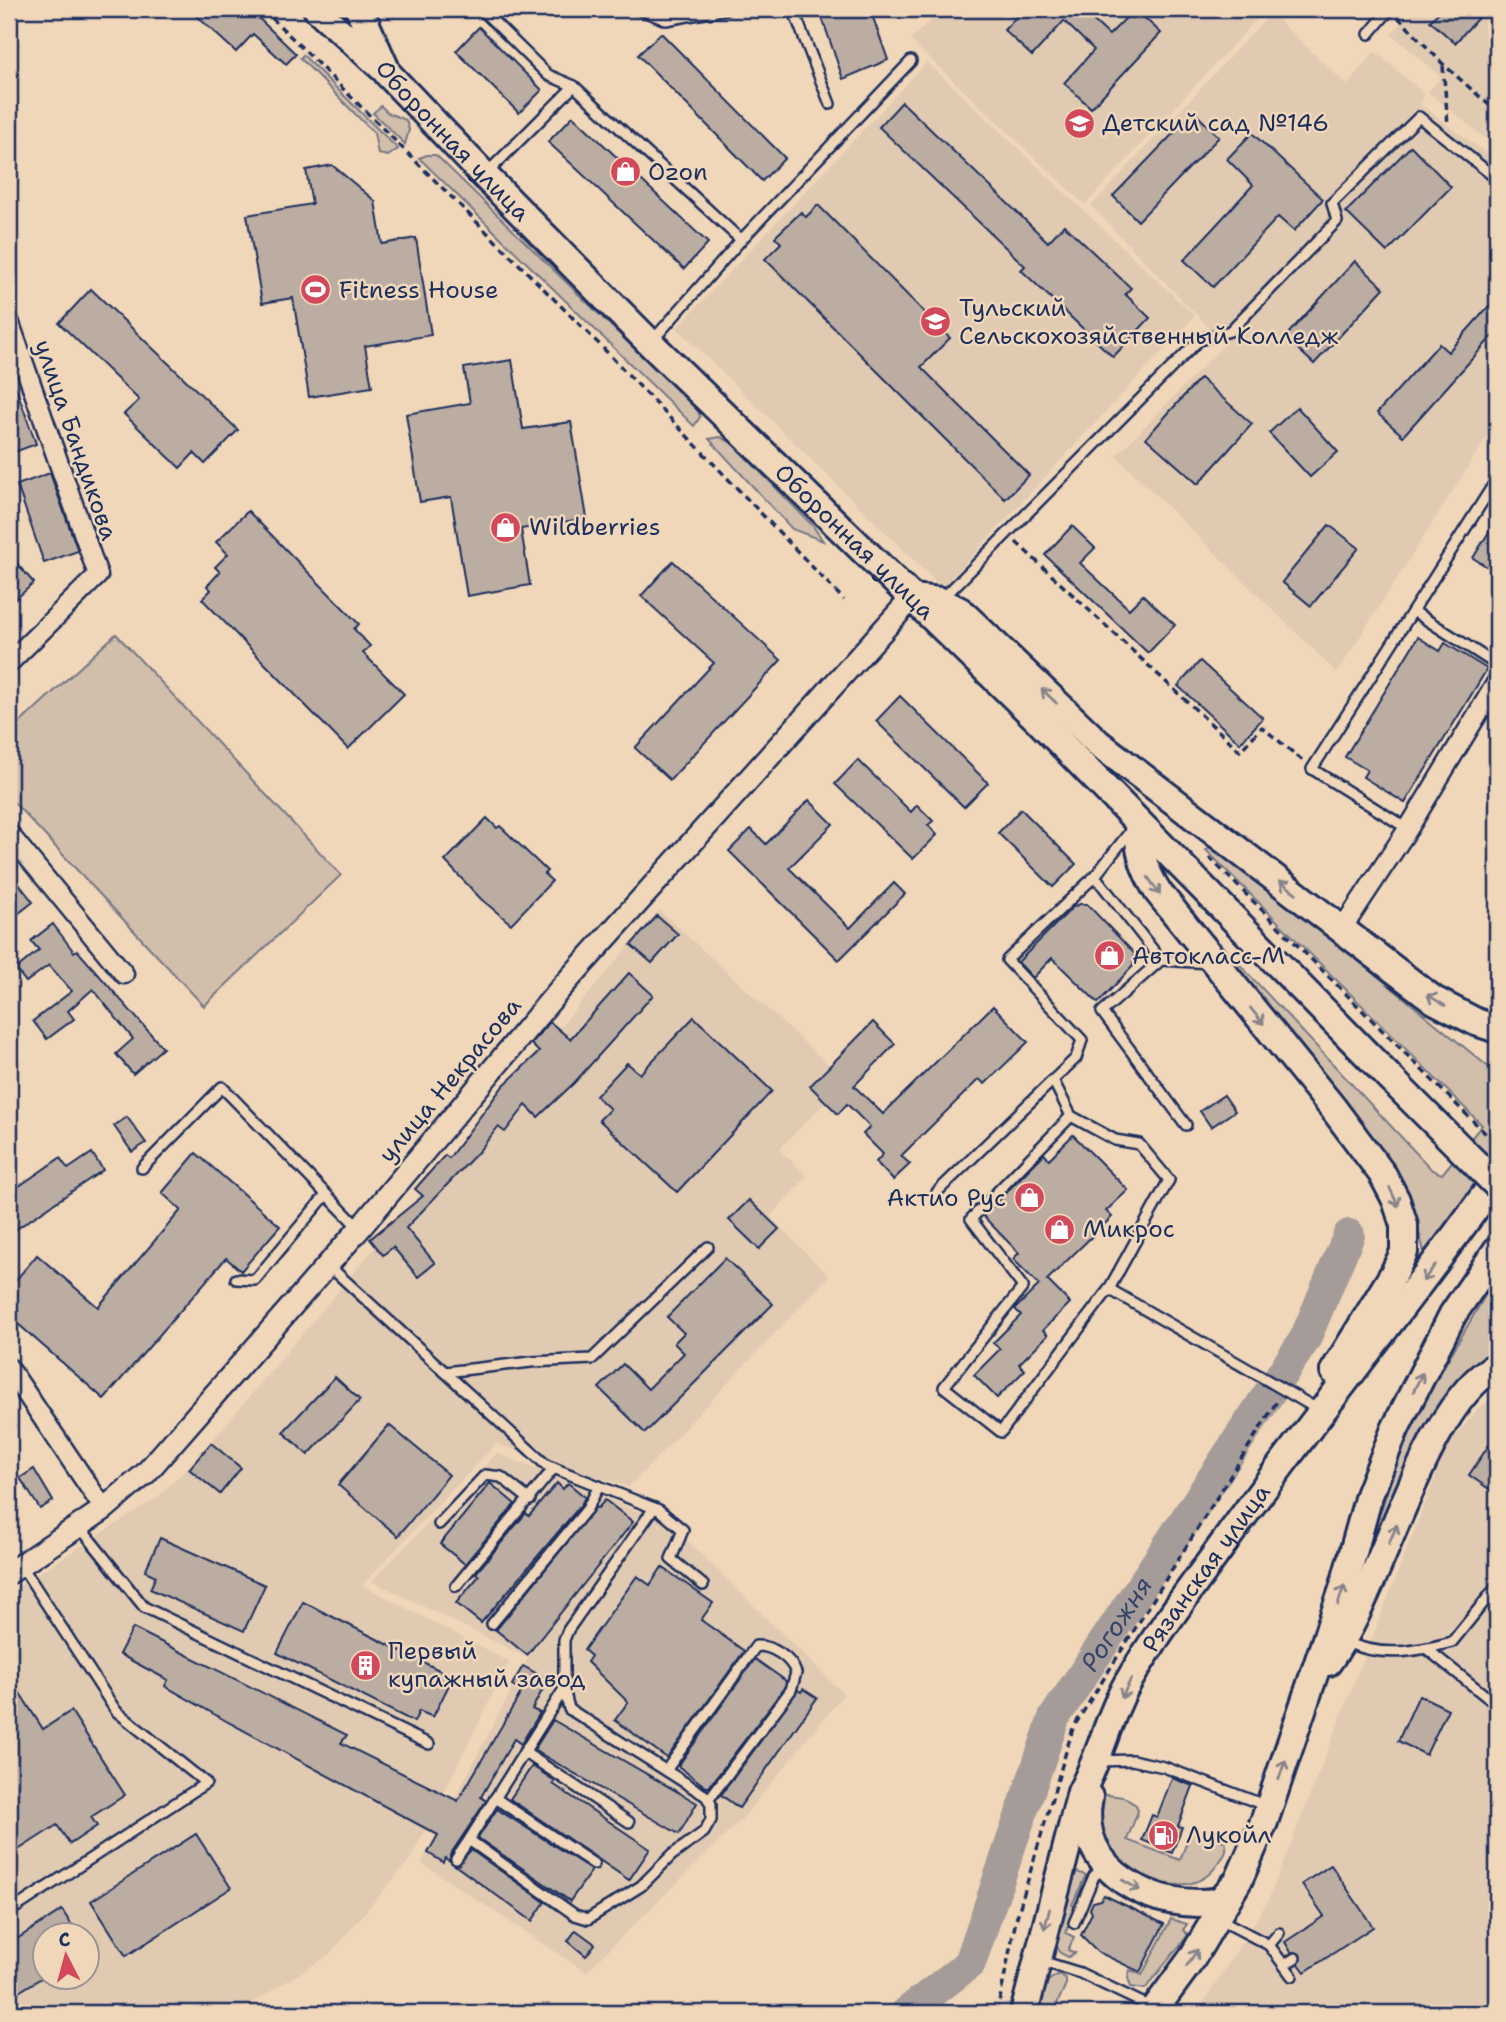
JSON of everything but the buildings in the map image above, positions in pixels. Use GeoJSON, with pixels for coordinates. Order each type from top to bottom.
{"type":"FeatureCollection","features":[{"type":"Feature","properties":{"kind":"main road","name":"Оборонная улица"},"geometry":{"type":"LineString","coordinates":[[316,9],[388,74],[650,343],[927,604],[1497,1185]]}},
{"type":"Feature","properties":{"kind":"main road"},"geometry":{"type":"LineString","coordinates":[[359,9],[388,74]]}},
{"type":"Feature","properties":{"kind":"main road"},"geometry":{"type":"LineString","coordinates":[[927,604],[960,611],[1098,743],[1434,1000],[1476,1022],[1497,1028]]}},
{"type":"Feature","properties":{"kind":"main road"},"geometry":{"type":"LineString","coordinates":[[1036,718],[1098,743],[1130,813],[1144,871],[1214,963],[1333,1108],[1382,1175],[1396,1200],[1404,1225],[1404,1252],[1394,1273],[1312,1406],[1290,1451]]}},
{"type":"Feature","properties":{"kind":"main road","name":"Рязанская улица"},"geometry":{"type":"LineString","coordinates":[[1024,2013],[1081,1792],[1097,1762],[1125,1687],[1159,1634],[1290,1451],[1433,1268],[1497,1178]]}},
{"type":"Feature","properties":{"kind":"main road"},"geometry":{"type":"LineString","coordinates":[[1154,2011],[1217,1918],[1239,1879],[1264,1822],[1312,1683],[1369,1496],[1395,1429],[1454,1314],[1497,1250]]}},
{"type":"Feature","properties":{"kind":"main road"},"geometry":{"type":"LineString","coordinates":[[1312,1683],[1344,1641],[1442,1424],[1471,1385],[1497,1366]]}},
{"type":"Feature","properties":{"kind":"main road"},"geometry":{"type":"LineString","coordinates":[[1097,1762],[1088,1804],[1089,1835],[1106,1866],[1138,1890],[1174,1903],[1204,1904],[1220,1901],[1239,1879]]}},
{"type":"Feature","properties":{"kind":"street","name":"улица Бандикова"},"geometry":{"type":"LineString","coordinates":[[9,321],[98,575],[9,663]]}},
{"type":"Feature","properties":{"kind":"street","name":"улица Некрасова"},"geometry":{"type":"LineString","coordinates":[[15,1569],[104,1509],[146,1473],[360,1228],[561,988],[927,604]]}},
{"type":"Feature","properties":{"kind":"street"},"geometry":{"type":"LineString","coordinates":[[1342,929],[1408,830],[1497,682]]}},
{"type":"Feature","properties":{"kind":"street"},"geometry":{"type":"LineString","coordinates":[[9,834],[124,974]]}},
{"type":"Feature","properties":{"kind":"street"},"geometry":{"type":"LineString","coordinates":[[9,1368],[104,1509]]}},
{"type":"Feature","properties":{"kind":"lane"},"geometry":{"type":"LineString","coordinates":[[481,9],[548,75],[574,86],[741,240]]}},
{"type":"Feature","properties":{"kind":"lane"},"geometry":{"type":"LineString","coordinates":[[638,9],[666,20],[727,9]]}},
{"type":"Feature","properties":{"kind":"lane"},"geometry":{"type":"LineString","coordinates":[[793,9],[830,104]]}},
{"type":"Feature","properties":{"kind":"lane"},"geometry":{"type":"LineString","coordinates":[[1369,34],[1390,9]]}},
{"type":"Feature","properties":{"kind":"lane"},"geometry":{"type":"LineString","coordinates":[[650,343],[741,240],[911,61]]}},
{"type":"Feature","properties":{"kind":"lane"},"geometry":{"type":"LineString","coordinates":[[484,175],[574,86]]}},
{"type":"Feature","properties":{"kind":"lane"},"geometry":{"type":"LineString","coordinates":[[927,604],[1007,534],[1199,340],[1230,331],[1337,221],[1332,203],[1419,117],[1497,179]]}},
{"type":"Feature","properties":{"kind":"lane"},"geometry":{"type":"LineString","coordinates":[[1408,830],[1312,769],[1497,479]]}},
{"type":"Feature","properties":{"kind":"lane"},"geometry":{"type":"LineString","coordinates":[[1413,611],[1497,665]]}},
{"type":"Feature","properties":{"kind":"lane"},"geometry":{"type":"LineString","coordinates":[[937,1192],[1076,1058],[1082,1040],[1007,961],[1095,876],[1130,813]]}},
{"type":"Feature","properties":{"kind":"lane"},"geometry":{"type":"LineString","coordinates":[[1095,876],[1161,960]]}},
{"type":"Feature","properties":{"kind":"lane"},"geometry":{"type":"LineString","coordinates":[[1186,1125],[1102,1012],[1161,960],[1214,963]]}},
{"type":"Feature","properties":{"kind":"lane"},"geometry":{"type":"LineString","coordinates":[[1053,1080],[1071,1116],[1115,1140],[1139,1144],[1169,1181],[1109,1289],[1001,1432],[944,1387],[1023,1287],[971,1219],[1071,1116]]}},
{"type":"Feature","properties":{"kind":"lane"},"geometry":{"type":"LineString","coordinates":[[142,1168],[222,1087],[325,1196],[360,1228]]}},
{"type":"Feature","properties":{"kind":"lane"},"geometry":{"type":"LineString","coordinates":[[236,1279],[255,1280],[325,1196]]}},
{"type":"Feature","properties":{"kind":"lane"},"geometry":{"type":"LineString","coordinates":[[445,1372],[531,1362],[592,1359],[708,1247]]}},
{"type":"Feature","properties":{"kind":"lane"},"geometry":{"type":"LineString","coordinates":[[328,1265],[546,1465],[654,1508],[683,1530],[671,1559],[703,1585]]}},
{"type":"Feature","properties":{"kind":"lane"},"geometry":{"type":"LineString","coordinates":[[1109,1289],[1283,1392],[1312,1406]]}},
{"type":"Feature","properties":{"kind":"lane"},"geometry":{"type":"LineString","coordinates":[[456,1586],[554,1468]]}},
{"type":"Feature","properties":{"kind":"lane"},"geometry":{"type":"LineString","coordinates":[[439,1524],[485,1475],[501,1477],[530,1500]]}},
{"type":"Feature","properties":{"kind":"lane"},"geometry":{"type":"LineString","coordinates":[[492,1625],[587,1509],[599,1486]]}},
{"type":"Feature","properties":{"kind":"lane"},"geometry":{"type":"LineString","coordinates":[[654,1508],[568,1630],[564,1640],[564,1689],[569,1709],[667,1769],[709,1799]]}},
{"type":"Feature","properties":{"kind":"lane"},"geometry":{"type":"LineString","coordinates":[[79,1526],[144,1607],[429,1744]]}},
{"type":"Feature","properties":{"kind":"lane"},"geometry":{"type":"LineString","coordinates":[[9,1912],[206,1783],[116,1711],[15,1569]]}},
{"type":"Feature","properties":{"kind":"lane"},"geometry":{"type":"LineString","coordinates":[[1344,1641],[1373,1652],[1391,1654],[1452,1642],[1497,1586]]}},
{"type":"Feature","properties":{"kind":"lane"},"geometry":{"type":"LineString","coordinates":[[469,1840],[575,1915],[588,1919],[641,1886],[672,1856],[704,1832],[711,1820],[709,1799],[791,1690],[796,1673],[789,1660],[766,1646],[757,1646],[667,1769]]}},
{"type":"Feature","properties":{"kind":"lane"},"geometry":{"type":"LineString","coordinates":[[1427,1649],[1497,1705]]}},
{"type":"Feature","properties":{"kind":"lane"},"geometry":{"type":"LineString","coordinates":[[456,1859],[564,1689]]}},
{"type":"Feature","properties":{"kind":"lane"},"geometry":{"type":"LineString","coordinates":[[524,1752],[629,1822]]}},
{"type":"Feature","properties":{"kind":"lane"},"geometry":{"type":"LineString","coordinates":[[1097,1762],[1132,1760],[1164,1767],[1259,1803],[1264,1822]]}},
{"type":"Feature","properties":{"kind":"lane"},"geometry":{"type":"LineString","coordinates":[[495,1798],[594,1864]]}},
{"type":"Feature","properties":{"kind":"lane"},"geometry":{"type":"LineString","coordinates":[[1074,1923],[1094,1876],[1106,1866]]}},
{"type":"Feature","properties":{"kind":"lane"},"geometry":{"type":"LineString","coordinates":[[1217,1918],[1269,1945],[1292,1976]]}},
{"type":"Feature","properties":{"kind":"lane"},"geometry":{"type":"LineString","coordinates":[[1269,1945],[1279,1933]]}},
{"type":"Feature","properties":{"kind":"lane"},"geometry":{"type":"LineString","coordinates":[[1284,1965],[1295,1958]]}},
{"type":"Feature","properties":{"kind":"lane"},"geometry":{"type":"LineString","coordinates":[[1036,1960],[1080,1973],[1154,2011]]}},
{"type":"Feature","properties":{"kind":"path"},"geometry":{"type":"LineString","coordinates":[[262,9],[600,345],[844,600]]}},
{"type":"Feature","properties":{"kind":"path"},"geometry":{"type":"LineString","coordinates":[[1390,9],[1443,64],[1497,112]]}},
{"type":"Feature","properties":{"kind":"path"},"geometry":{"type":"LineString","coordinates":[[1443,64],[1449,141]]}},
{"type":"Feature","properties":{"kind":"path"},"geometry":{"type":"LineString","coordinates":[[1007,534],[1240,751],[1262,727],[1312,769]]}},
{"type":"Feature","properties":{"kind":"path"},"geometry":{"type":"LineString","coordinates":[[1207,855],[1497,1145]]}},
{"type":"Feature","properties":{"kind":"shaded area","name":"Детский сад №146"},"geometry":{"type":"Polygon","coordinates":[[[943,9],[1266,9],[1085,205],[910,40],[943,9]]]}},
{"type":"Feature","properties":{"kind":"shaded area"},"geometry":{"type":"Polygon","coordinates":[[[1415,9],[1497,9],[1497,148],[1428,92],[1441,77],[1391,34],[1415,9]]]}},
{"type":"Feature","properties":{"kind":"shaded area"},"geometry":{"type":"Polygon","coordinates":[[[1271,13],[1347,85],[1375,51],[1424,94],[1421,105],[1497,161],[1497,421],[1337,673],[1116,456],[1225,344],[1091,206],[1271,13]]]}},
{"type":"Feature","properties":{"kind":"shaded area"},"geometry":{"type":"Polygon","coordinates":[[[303,55],[398,149],[388,156],[378,154],[374,133],[300,58],[303,55]]]}},
{"type":"Feature","properties":{"kind":"shaded area","name":"Тульский Сельскохозяйственный Колледж"},"geometry":{"type":"Polygon","coordinates":[[[927,62],[1195,316],[942,588],[677,328],[927,62]]]}},
{"type":"Feature","properties":{"kind":"shaded area"},"geometry":{"type":"Polygon","coordinates":[[[381,106],[388,113],[406,120],[409,130],[405,144],[373,113],[381,106]]]}},
{"type":"Feature","properties":{"kind":"shaded area"},"geometry":{"type":"Polygon","coordinates":[[[436,155],[698,411],[700,417],[694,426],[419,158],[436,155]]]}},
{"type":"Feature","properties":{"kind":"shaded area"},"geometry":{"type":"Polygon","coordinates":[[[720,437],[731,442],[813,526],[823,541],[792,529],[709,439],[720,437]]]}},
{"type":"Feature","properties":{"kind":"shaded area"},"geometry":{"type":"Polygon","coordinates":[[[116,634],[341,875],[204,1006],[9,797],[9,733],[116,634]]]}},
{"type":"Feature","properties":{"kind":"shaded area"},"geometry":{"type":"Polygon","coordinates":[[[1216,844],[1497,1074],[1497,1156],[1424,1252],[1410,1204],[1386,1159],[1183,904],[1432,1170],[1442,1174],[1482,1125],[1206,850],[1216,844]]]}},
{"type":"Feature","properties":{"kind":"shaded area"},"geometry":{"type":"Polygon","coordinates":[[[659,910],[829,1065],[808,1086],[825,1103],[779,1149],[807,1176],[770,1217],[829,1276],[629,1487],[496,1444],[362,1585],[509,1662],[411,1858],[329,1955],[236,2013],[9,2013],[9,1592],[158,1497],[201,1454],[659,910]]]}},
{"type":"Feature","properties":{"kind":"shaded area"},"geometry":{"type":"Polygon","coordinates":[[[1497,1275],[1497,1351],[1475,1364],[1455,1382],[1438,1405],[1410,1458],[1377,1535],[1373,1534],[1397,1463],[1424,1401],[1497,1275]]]}},
{"type":"Feature","properties":{"kind":"shaded area"},"geometry":{"type":"Polygon","coordinates":[[[1497,1397],[1497,2013],[1197,2013],[1268,1901],[1448,1445],[1480,1406],[1497,1397]]]}},
{"type":"Feature","properties":{"kind":"shaded area"},"geometry":{"type":"Polygon","coordinates":[[[497,1453],[644,1514],[654,1508],[844,1694],[742,1819],[586,1972],[421,1863],[528,1658],[372,1581],[497,1453]]]}},
{"type":"Feature","properties":{"kind":"shaded area"},"geometry":{"type":"Polygon","coordinates":[[[1099,1796],[1123,1797],[1136,1805],[1138,1811],[1127,1840],[1180,1860],[1192,1828],[1225,1842],[1225,1854],[1203,1878],[1185,1884],[1165,1884],[1145,1877],[1126,1867],[1110,1852],[1099,1835],[1095,1812],[1099,1796]]]}},
{"type":"Feature","properties":{"kind":"shaded area"},"geometry":{"type":"Polygon","coordinates":[[[1074,1871],[1086,1875],[1072,1905],[1075,1907],[1066,1933],[1074,1937],[1068,1950],[1075,1953],[1068,1957],[1059,1952],[1055,1939],[1074,1871]]]}},
{"type":"Feature","properties":{"kind":"shaded area"},"geometry":{"type":"Polygon","coordinates":[[[1171,1919],[1187,1924],[1183,1930],[1188,1935],[1145,1989],[1131,1987],[1128,1978],[1130,1970],[1142,1975],[1171,1919]]]}},
{"type":"Feature","properties":{"kind":"shaded area"},"geometry":{"type":"Polygon","coordinates":[[[1059,1974],[1066,1979],[1066,1984],[1053,2013],[1038,2013],[1046,1982],[1059,1974]]]}},
{"type":"Feature","properties":{"kind":"waterway","name":"Рогожня"},"geometry":{"type":"LineString","coordinates":[[906,2013],[970,1963],[1054,1718],[1305,1339],[1349,1235]]}},
{"type":"Feature","properties":{"kind":"place","name":"Детский сад №146"},"geometry":{"type":"Point","coordinates":[1079,123]}},
{"type":"Feature","properties":{"kind":"place","name":"Ozon"},"geometry":{"type":"Point","coordinates":[625,172]}},
{"type":"Feature","properties":{"kind":"place","name":"Fitness House"},"geometry":{"type":"Point","coordinates":[316,290]}},
{"type":"Feature","properties":{"kind":"place","name":"Тульский Сельскохозяйственный Колледж"},"geometry":{"type":"Point","coordinates":[936,322]}},
{"type":"Feature","properties":{"kind":"place","name":"Wildberries"},"geometry":{"type":"Point","coordinates":[506,527]}},
{"type":"Feature","properties":{"kind":"place","name":"Автокласс-М"},"geometry":{"type":"Point","coordinates":[1109,956]}},
{"type":"Feature","properties":{"kind":"place","name":"Актио Рус"},"geometry":{"type":"Point","coordinates":[1029,1198]}},
{"type":"Feature","properties":{"kind":"place","name":"Микрос"},"geometry":{"type":"Point","coordinates":[1060,1229]}},
{"type":"Feature","properties":{"kind":"place","name":"Первый купажный завод"},"geometry":{"type":"Point","coordinates":[365,1665]}},
{"type":"Feature","properties":{"kind":"place","name":"Лукойл"},"geometry":{"type":"Point","coordinates":[1163,1835]}}]}
